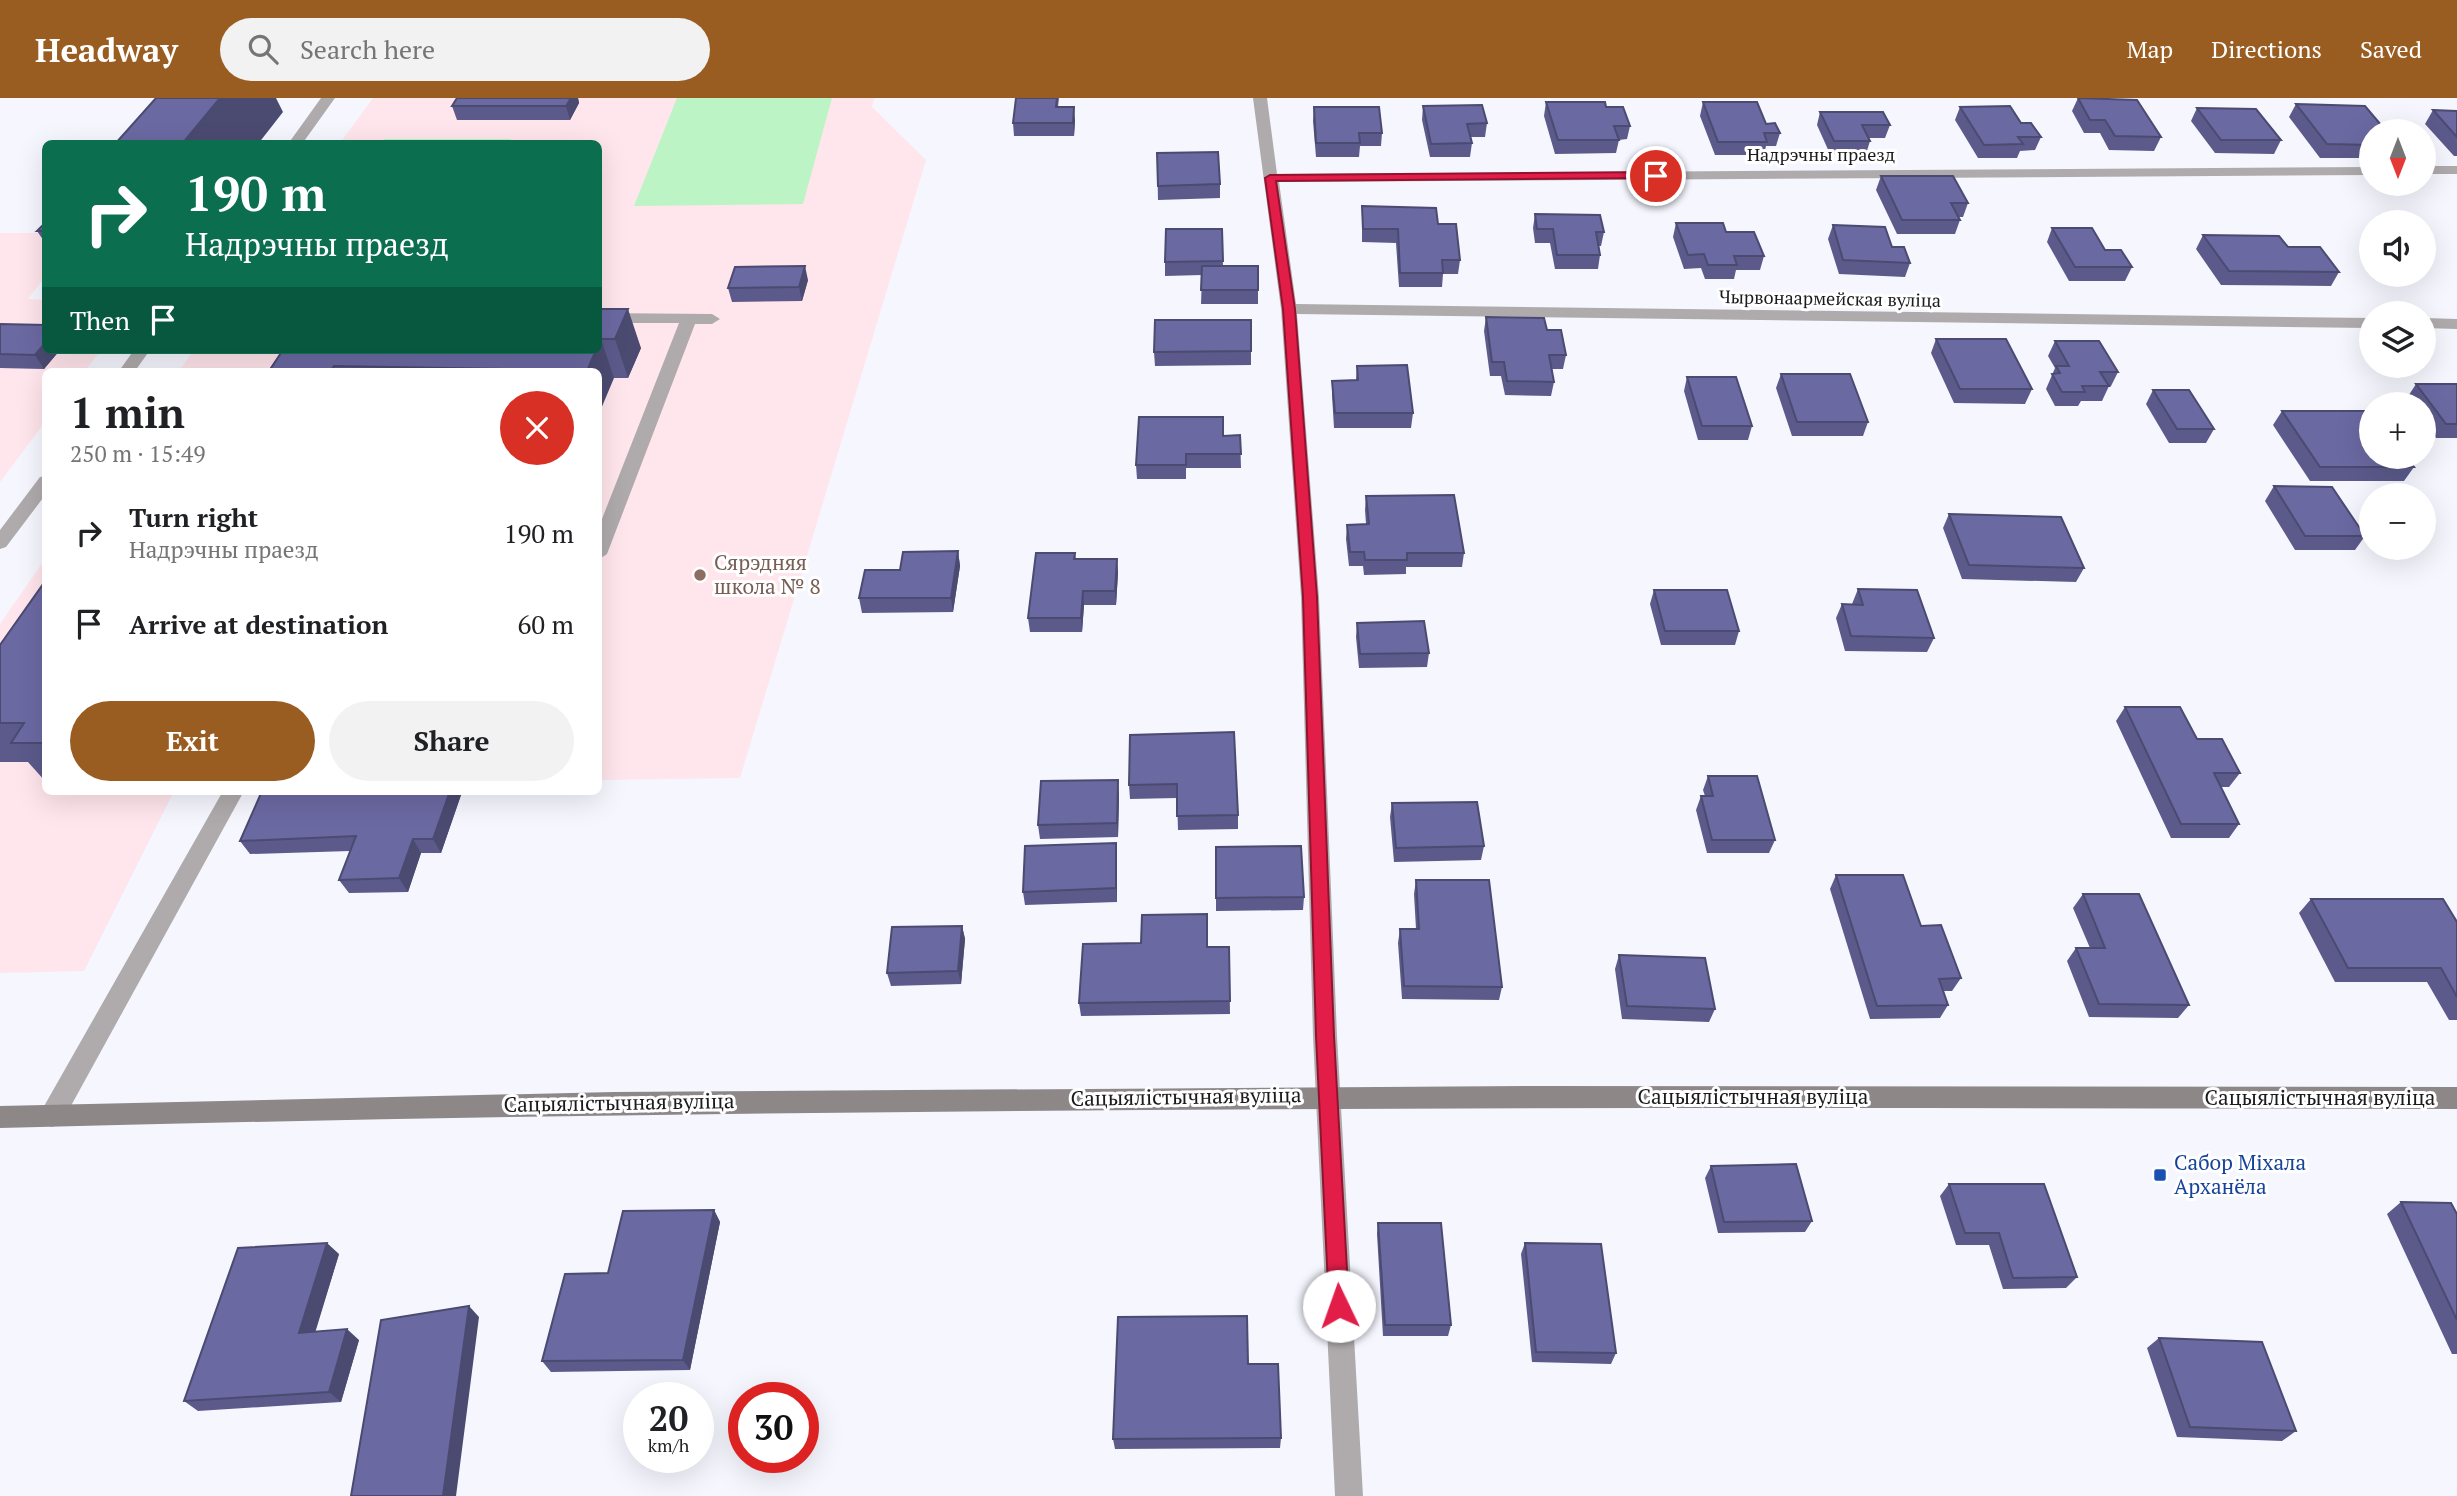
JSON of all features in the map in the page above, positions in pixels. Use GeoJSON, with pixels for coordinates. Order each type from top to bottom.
{"type":"FeatureCollection","features":[{"type":"Feature","properties":{"kind":"main road","name":"Сацыялістычная вуліца"},"geometry":{"type":"LineString","coordinates":[[0,1118],[518,1103],[1328,1096],[2457,1098]]}},
{"type":"Feature","properties":{"kind":"street"},"geometry":{"type":"LineString","coordinates":[[298,140],[328,98]]}},
{"type":"Feature","properties":{"kind":"street"},"geometry":{"type":"LineString","coordinates":[[1260,98],[1289,309],[1310,597],[1328,1096],[1349,1496]]}},
{"type":"Feature","properties":{"kind":"street"},"geometry":{"type":"LineString","coordinates":[[2436,170],[2457,170]]}},
{"type":"Feature","properties":{"kind":"street","name":"Надрэчны праезд"},"geometry":{"type":"LineString","coordinates":[[1270,178],[2359,171]]}},
{"type":"Feature","properties":{"kind":"street","name":"Чырвонаармейская вуліца"},"geometry":{"type":"LineString","coordinates":[[1289,309],[1819,318],[2359,323]]}},
{"type":"Feature","properties":{"kind":"street"},"geometry":{"type":"LineString","coordinates":[[602,318],[712,319]]}},
{"type":"Feature","properties":{"kind":"street"},"geometry":{"type":"LineString","coordinates":[[602,544],[689,319]]}},
{"type":"Feature","properties":{"kind":"street"},"geometry":{"type":"LineString","coordinates":[[2436,323],[2457,324]]}},
{"type":"Feature","properties":{"kind":"street"},"geometry":{"type":"LineString","coordinates":[[0,543],[42,486]]}},
{"type":"Feature","properties":{"kind":"street"},"geometry":{"type":"LineString","coordinates":[[52,1116],[232,795]]}},
{"type":"Feature","properties":{"kind":"shaded area","name":"Сярэдняя школа № 8"},"geometry":{"type":"Polygon","coordinates":[[[373,98],[874,98],[872,107],[926,160],[740,778],[602,780],[602,368],[181,368],[191,354],[602,354],[602,140],[342,140],[373,98]]]}},
{"type":"Feature","properties":{"kind":"shaded area"},"geometry":{"type":"Polygon","coordinates":[[[0,233],[42,233],[42,281],[28,299],[42,300],[42,354],[98,354],[87,368],[42,368],[42,426],[0,482],[0,233]]]}},
{"type":"Feature","properties":{"kind":"shaded area"},"geometry":{"type":"Polygon","coordinates":[[[42,563],[42,795],[172,795],[84,971],[0,973],[0,624],[42,563]]]}},
{"type":"Feature","properties":{"kind":"green space"},"geometry":{"type":"Polygon","coordinates":[[[677,98],[832,98],[803,204],[634,206],[677,98]]]}},
{"type":"Feature","properties":{"kind":"green space"},"geometry":{"type":"Polygon","coordinates":[[[384,139],[511,139],[510,140],[384,139]]]}},
{"type":"Feature","properties":{"kind":"building"},"geometry":{"type":"Polygon","coordinates":[[[156,98],[220,98],[185,140],[119,140],[156,98]]]}},
{"type":"Feature","properties":{"kind":"building"},"geometry":{"type":"Polygon","coordinates":[[[457,98],[571,98],[566,106],[452,106],[457,98]]]}},
{"type":"Feature","properties":{"kind":"building"},"geometry":{"type":"Polygon","coordinates":[[[1016,98],[1057,98],[1056,107],[1074,107],[1073,123],[1013,123],[1016,98]]]}},
{"type":"Feature","properties":{"kind":"building"},"geometry":{"type":"Polygon","coordinates":[[[2078,98],[2137,100],[2161,137],[2115,136],[2105,120],[2090,120],[2078,98]]]}},
{"type":"Feature","properties":{"kind":"building"},"geometry":{"type":"Polygon","coordinates":[[[1546,102],[1605,102],[1606,107],[1623,107],[1630,126],[1614,126],[1619,140],[1558,140],[1546,102]]]}},
{"type":"Feature","properties":{"kind":"building"},"geometry":{"type":"Polygon","coordinates":[[[1703,102],[1757,102],[1766,124],[1775,123],[1780,133],[1764,133],[1767,142],[1718,142],[1703,102]]]}},
{"type":"Feature","properties":{"kind":"building"},"geometry":{"type":"Polygon","coordinates":[[[2296,104],[2365,106],[2376,119],[2359,119],[2359,145],[2327,144],[2296,104]]]}},
{"type":"Feature","properties":{"kind":"building"},"geometry":{"type":"Polygon","coordinates":[[[1482,105],[1487,123],[1467,124],[1472,143],[1431,144],[1423,106],[1482,105]]]}},
{"type":"Feature","properties":{"kind":"building"},"geometry":{"type":"Polygon","coordinates":[[[2010,106],[2021,123],[2031,123],[2041,137],[2018,137],[2023,144],[1984,145],[1960,107],[2010,106]]]}},
{"type":"Feature","properties":{"kind":"building"},"geometry":{"type":"Polygon","coordinates":[[[1314,107],[1379,107],[1382,133],[1359,133],[1360,143],[1316,143],[1314,107]]]}},
{"type":"Feature","properties":{"kind":"building"},"geometry":{"type":"Polygon","coordinates":[[[2197,108],[2256,109],[2281,140],[2221,140],[2197,108]]]}},
{"type":"Feature","properties":{"kind":"building"},"geometry":{"type":"Polygon","coordinates":[[[2433,110],[2457,111],[2457,137],[2433,110]]]}},
{"type":"Feature","properties":{"kind":"building"},"geometry":{"type":"Polygon","coordinates":[[[1820,112],[1883,112],[1890,125],[1862,125],[1870,141],[1834,141],[1820,112]]]}},
{"type":"Feature","properties":{"kind":"building"},"geometry":{"type":"Polygon","coordinates":[[[1218,152],[1220,184],[1158,186],[1157,153],[1218,152]]]}},
{"type":"Feature","properties":{"kind":"building"},"geometry":{"type":"Polygon","coordinates":[[[1881,176],[1953,176],[1968,203],[1951,203],[1960,220],[1902,220],[1881,176]]]}},
{"type":"Feature","properties":{"kind":"building"},"geometry":{"type":"Polygon","coordinates":[[[1362,206],[1436,208],[1438,224],[1456,224],[1460,260],[1442,260],[1443,273],[1400,273],[1398,229],[1363,229],[1362,206]]]}},
{"type":"Feature","properties":{"kind":"building"},"geometry":{"type":"Polygon","coordinates":[[[1535,214],[1600,215],[1604,232],[1596,232],[1600,255],[1557,255],[1553,229],[1537,229],[1535,214]]]}},
{"type":"Feature","properties":{"kind":"building"},"geometry":{"type":"Polygon","coordinates":[[[1676,223],[1723,223],[1726,232],[1754,232],[1764,256],[1734,256],[1737,265],[1708,265],[1704,254],[1688,255],[1676,223]]]}},
{"type":"Feature","properties":{"kind":"building"},"geometry":{"type":"Polygon","coordinates":[[[1833,225],[1885,227],[1892,247],[1904,247],[1910,263],[1843,260],[1833,225]]]}},
{"type":"Feature","properties":{"kind":"building"},"geometry":{"type":"Polygon","coordinates":[[[2052,228],[2092,228],[2105,250],[2121,250],[2132,267],[2075,267],[2052,228]]]}},
{"type":"Feature","properties":{"kind":"building"},"geometry":{"type":"Polygon","coordinates":[[[1166,229],[1222,229],[1223,261],[1165,262],[1166,229]]]}},
{"type":"Feature","properties":{"kind":"building"},"geometry":{"type":"Polygon","coordinates":[[[2203,235],[2279,236],[2288,247],[2320,247],[2339,272],[2229,271],[2203,235]]]}},
{"type":"Feature","properties":{"kind":"building"},"geometry":{"type":"Polygon","coordinates":[[[805,266],[799,287],[728,288],[735,267],[805,266]]]}},
{"type":"Feature","properties":{"kind":"building"},"geometry":{"type":"Polygon","coordinates":[[[1202,266],[1258,266],[1258,290],[1201,290],[1202,266]]]}},
{"type":"Feature","properties":{"kind":"building"},"geometry":{"type":"Polygon","coordinates":[[[602,309],[628,309],[615,339],[602,339],[602,309]]]}},
{"type":"Feature","properties":{"kind":"building"},"geometry":{"type":"Polygon","coordinates":[[[1486,317],[1544,318],[1547,330],[1561,330],[1566,355],[1549,355],[1554,382],[1507,381],[1504,362],[1492,362],[1486,317]]]}},
{"type":"Feature","properties":{"kind":"building"},"geometry":{"type":"Polygon","coordinates":[[[1155,320],[1251,320],[1251,351],[1154,352],[1155,320]]]}},
{"type":"Feature","properties":{"kind":"building"},"geometry":{"type":"Polygon","coordinates":[[[0,324],[42,325],[42,347],[35,355],[0,354],[0,324]]]}},
{"type":"Feature","properties":{"kind":"building"},"geometry":{"type":"Polygon","coordinates":[[[1936,339],[2006,339],[2032,389],[1960,389],[1936,339]]]}},
{"type":"Feature","properties":{"kind":"building"},"geometry":{"type":"Polygon","coordinates":[[[2055,341],[2099,341],[2118,372],[2100,372],[2109,386],[2082,386],[2085,392],[2062,392],[2052,374],[2060,373],[2056,366],[2069,366],[2055,341]]]}},
{"type":"Feature","properties":{"kind":"building"},"geometry":{"type":"Polygon","coordinates":[[[280,354],[594,354],[588,368],[271,368],[280,354]]]}},
{"type":"Feature","properties":{"kind":"building"},"geometry":{"type":"Polygon","coordinates":[[[1407,365],[1413,413],[1335,413],[1332,381],[1358,380],[1357,366],[1407,365]]]}},
{"type":"Feature","properties":{"kind":"building"},"geometry":{"type":"Polygon","coordinates":[[[1781,374],[1850,374],[1868,422],[1797,422],[1781,374]]]}},
{"type":"Feature","properties":{"kind":"building"},"geometry":{"type":"Polygon","coordinates":[[[1687,377],[1736,377],[1752,426],[1702,426],[1687,377]]]}},
{"type":"Feature","properties":{"kind":"building"},"geometry":{"type":"Polygon","coordinates":[[[2416,384],[2457,384],[2457,424],[2446,424],[2436,411],[2436,392],[2422,392],[2416,384]]]}},
{"type":"Feature","properties":{"kind":"building"},"geometry":{"type":"Polygon","coordinates":[[[2153,390],[2189,390],[2214,429],[2177,429],[2153,390]]]}},
{"type":"Feature","properties":{"kind":"building"},"geometry":{"type":"Polygon","coordinates":[[[2282,411],[2359,411],[2359,467],[2320,467],[2282,411]]]}},
{"type":"Feature","properties":{"kind":"building"},"geometry":{"type":"Polygon","coordinates":[[[1139,417],[1223,417],[1223,436],[1240,435],[1241,454],[1186,454],[1186,465],[1136,465],[1139,417]]]}},
{"type":"Feature","properties":{"kind":"building"},"geometry":{"type":"Polygon","coordinates":[[[2274,486],[2332,487],[2359,527],[2359,536],[2305,536],[2274,486]]]}},
{"type":"Feature","properties":{"kind":"building"},"geometry":{"type":"Polygon","coordinates":[[[1454,495],[1464,553],[1407,553],[1407,560],[1365,560],[1364,552],[1350,552],[1347,525],[1369,524],[1366,496],[1454,495]]]}},
{"type":"Feature","properties":{"kind":"building"},"geometry":{"type":"Polygon","coordinates":[[[1949,514],[2061,517],[2084,568],[1969,565],[1949,514]]]}},
{"type":"Feature","properties":{"kind":"building"},"geometry":{"type":"Polygon","coordinates":[[[958,551],[951,598],[859,598],[865,570],[900,570],[903,552],[958,551]]]}},
{"type":"Feature","properties":{"kind":"building"},"geometry":{"type":"Polygon","coordinates":[[[1036,553],[1075,553],[1074,559],[1117,559],[1115,591],[1083,591],[1081,618],[1028,618],[1036,553]]]}},
{"type":"Feature","properties":{"kind":"building"},"geometry":{"type":"Polygon","coordinates":[[[42,586],[42,743],[11,743],[24,723],[0,723],[0,645],[42,586]]]}},
{"type":"Feature","properties":{"kind":"building"},"geometry":{"type":"Polygon","coordinates":[[[1858,589],[1917,590],[1934,638],[1851,636],[1842,604],[1863,605],[1858,589]]]}},
{"type":"Feature","properties":{"kind":"building"},"geometry":{"type":"Polygon","coordinates":[[[1654,590],[1727,590],[1739,631],[1665,631],[1654,590]]]}},
{"type":"Feature","properties":{"kind":"building"},"geometry":{"type":"Polygon","coordinates":[[[1424,621],[1429,653],[1360,654],[1357,623],[1424,621]]]}},
{"type":"Feature","properties":{"kind":"building"},"geometry":{"type":"Polygon","coordinates":[[[2125,707],[2180,707],[2197,739],[2222,739],[2240,773],[2214,773],[2239,824],[2181,824],[2125,707]]]}},
{"type":"Feature","properties":{"kind":"building"},"geometry":{"type":"Polygon","coordinates":[[[1234,732],[1238,815],[1177,816],[1177,784],[1129,785],[1130,735],[1234,732]]]}},
{"type":"Feature","properties":{"kind":"building"},"geometry":{"type":"Polygon","coordinates":[[[1708,776],[1757,776],[1775,840],[1712,840],[1701,796],[1713,796],[1708,776]]]}},
{"type":"Feature","properties":{"kind":"building"},"geometry":{"type":"Polygon","coordinates":[[[1118,780],[1117,823],[1038,825],[1041,781],[1118,780]]]}},
{"type":"Feature","properties":{"kind":"building"},"geometry":{"type":"Polygon","coordinates":[[[260,795],[449,795],[433,839],[413,839],[399,878],[339,880],[356,836],[240,841],[260,795]]]}},
{"type":"Feature","properties":{"kind":"building"},"geometry":{"type":"Polygon","coordinates":[[[1477,802],[1484,846],[1396,848],[1392,803],[1477,802]]]}},
{"type":"Feature","properties":{"kind":"building"},"geometry":{"type":"Polygon","coordinates":[[[1116,843],[1116,888],[1023,892],[1025,846],[1116,843]]]}},
{"type":"Feature","properties":{"kind":"building"},"geometry":{"type":"Polygon","coordinates":[[[1301,846],[1304,897],[1216,898],[1216,847],[1301,846]]]}},
{"type":"Feature","properties":{"kind":"building"},"geometry":{"type":"Polygon","coordinates":[[[1836,875],[1903,875],[1921,926],[1941,925],[1961,978],[1939,979],[1948,1005],[1877,1006],[1836,875]]]}},
{"type":"Feature","properties":{"kind":"building"},"geometry":{"type":"Polygon","coordinates":[[[1416,880],[1489,880],[1502,987],[1404,986],[1400,929],[1419,929],[1416,880]]]}},
{"type":"Feature","properties":{"kind":"building"},"geometry":{"type":"Polygon","coordinates":[[[2083,894],[2139,894],[2189,1005],[2099,1004],[2076,948],[2105,948],[2083,894]]]}},
{"type":"Feature","properties":{"kind":"building"},"geometry":{"type":"Polygon","coordinates":[[[2311,899],[2443,899],[2457,922],[2457,997],[2441,968],[2348,968],[2311,899]]]}},
{"type":"Feature","properties":{"kind":"building"},"geometry":{"type":"Polygon","coordinates":[[[1207,914],[1207,947],[1229,947],[1230,1001],[1079,1003],[1083,944],[1141,943],[1142,915],[1207,914]]]}},
{"type":"Feature","properties":{"kind":"building"},"geometry":{"type":"Polygon","coordinates":[[[962,926],[958,971],[887,973],[892,927],[962,926]]]}},
{"type":"Feature","properties":{"kind":"building"},"geometry":{"type":"Polygon","coordinates":[[[1619,955],[1705,958],[1715,1009],[1627,1006],[1619,955]]]}},
{"type":"Feature","properties":{"kind":"building"},"geometry":{"type":"Polygon","coordinates":[[[1796,1164],[1812,1221],[1724,1222],[1711,1166],[1796,1164]]]}},
{"type":"Feature","properties":{"kind":"building"},"geometry":{"type":"Polygon","coordinates":[[[1949,1184],[2044,1184],[2077,1277],[2013,1278],[1999,1233],[1965,1233],[1949,1184]]]}},
{"type":"Feature","properties":{"kind":"building"},"geometry":{"type":"Polygon","coordinates":[[[2401,1202],[2451,1203],[2457,1214],[2457,1320],[2401,1202]]]}},
{"type":"Feature","properties":{"kind":"building"},"geometry":{"type":"Polygon","coordinates":[[[714,1210],[683,1360],[542,1361],[565,1274],[608,1273],[623,1211],[714,1210]]]}},
{"type":"Feature","properties":{"kind":"building"},"geometry":{"type":"Polygon","coordinates":[[[1378,1223],[1441,1223],[1451,1325],[1385,1325],[1378,1223]]]}},
{"type":"Feature","properties":{"kind":"building"},"geometry":{"type":"Polygon","coordinates":[[[327,1243],[299,1333],[347,1329],[329,1392],[184,1401],[238,1248],[327,1243]]]}},
{"type":"Feature","properties":{"kind":"building"},"geometry":{"type":"Polygon","coordinates":[[[1525,1243],[1601,1244],[1616,1353],[1536,1352],[1525,1243]]]}},
{"type":"Feature","properties":{"kind":"building"},"geometry":{"type":"Polygon","coordinates":[[[469,1306],[443,1496],[351,1496],[381,1320],[469,1306]]]}},
{"type":"Feature","properties":{"kind":"building"},"geometry":{"type":"Polygon","coordinates":[[[1247,1316],[1248,1364],[1278,1364],[1281,1438],[1113,1439],[1118,1317],[1247,1316]]]}},
{"type":"Feature","properties":{"kind":"building"},"geometry":{"type":"Polygon","coordinates":[[[2159,1338],[2262,1342],[2296,1431],[2190,1427],[2159,1338]]]}},
{"type":"Feature","properties":{"kind":"place","name":"Сярэдняя школа № 8"},"geometry":{"type":"Point","coordinates":[700,575]}},
{"type":"Feature","properties":{"kind":"place","name":"Сабор Міхала Арханёла"},"geometry":{"type":"Point","coordinates":[2160,1175]}},
{"type":"Feature","properties":{"kind":"route"},"geometry":{"type":"LineString","coordinates":[[1339,1306],[1325,1036],[1310,597],[1289,309],[1270,178],[1656,176]]}}]}
